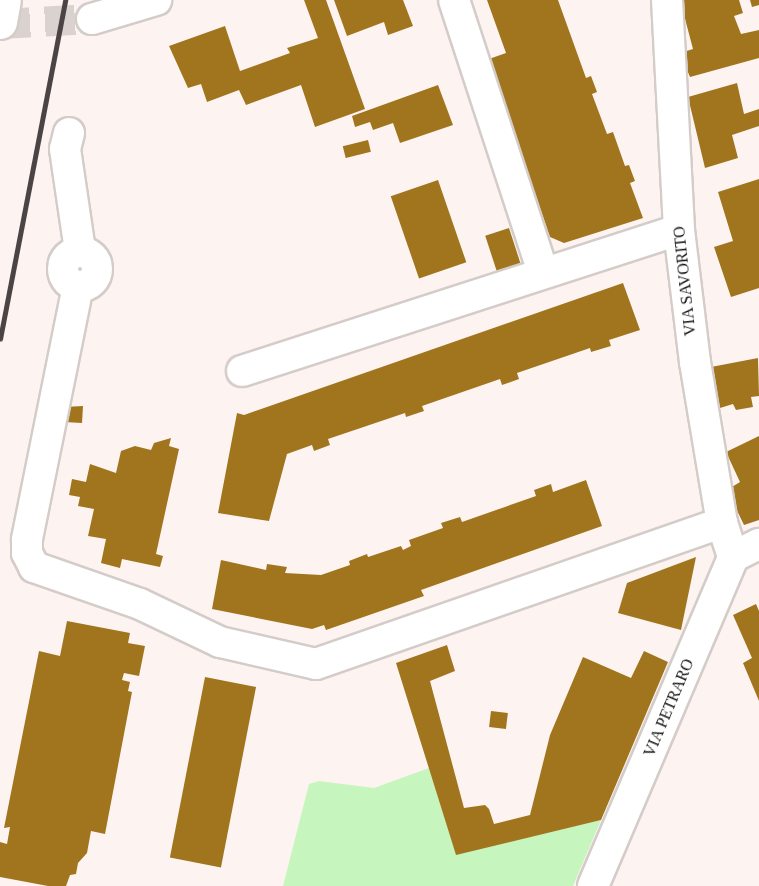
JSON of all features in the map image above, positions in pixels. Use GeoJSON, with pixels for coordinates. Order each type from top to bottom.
{"type":"FeatureCollection","features":[{"type":"Feature","properties":{"kind":"highway"},"geometry":{"type":"LineString","coordinates":[[0,22],[4,0]]}},
{"type":"Feature","properties":{"kind":"street"},"geometry":{"type":"LineString","coordinates":[[92,19],[156,0]]}},
{"type":"Feature","properties":{"kind":"street"},"geometry":{"type":"LineString","coordinates":[[454,0],[543,272]]}},
{"type":"Feature","properties":{"kind":"street","name":"VIA SAVORITO"},"geometry":{"type":"LineString","coordinates":[[667,0],[679,230],[695,362],[722,523],[733,557]]}},
{"type":"Feature","properties":{"kind":"street"},"geometry":{"type":"LineString","coordinates":[[69,133],[65,149],[80,251],[67,257],[63,268],[66,279],[78,286],[27,540],[27,553],[34,567],[140,604],[220,642],[316,664],[722,523]]}},
{"type":"Feature","properties":{"kind":"street"},"geometry":{"type":"LineString","coordinates":[[242,371],[679,230]]}},
{"type":"Feature","properties":{"kind":"street"},"geometry":{"type":"LineString","coordinates":[[733,557],[759,544]]}},
{"type":"Feature","properties":{"kind":"street","name":"VIA PETRARO"},"geometry":{"type":"LineString","coordinates":[[593,886],[733,557]]}},
{"type":"Feature","properties":{"kind":"green space"},"geometry":{"type":"Polygon","coordinates":[[[429,768],[456,854],[601,820],[573,886],[283,886],[309,784],[319,781],[374,788],[429,768]]]}},
{"type":"Feature","properties":{"kind":"building"},"geometry":{"type":"Polygon","coordinates":[[[304,0],[326,0],[365,109],[315,127],[301,85],[246,105],[239,90],[207,102],[201,84],[188,88],[169,46],[225,26],[240,71],[290,53],[287,48],[318,38],[304,0]]]}},
{"type":"Feature","properties":{"kind":"building"},"geometry":{"type":"Polygon","coordinates":[[[334,0],[403,0],[413,26],[388,35],[384,22],[347,36],[334,0]]]}},
{"type":"Feature","properties":{"kind":"building"},"geometry":{"type":"Polygon","coordinates":[[[487,0],[558,0],[586,78],[591,76],[597,92],[592,94],[607,134],[613,132],[625,166],[629,165],[635,181],[630,183],[643,218],[564,243],[550,237],[489,59],[506,53],[487,0]]]}},
{"type":"Feature","properties":{"kind":"building"},"geometry":{"type":"Polygon","coordinates":[[[680,0],[739,0],[743,13],[734,16],[741,34],[759,30],[759,58],[690,77],[680,53],[693,49],[680,0]]]}},
{"type":"Feature","properties":{"kind":"building"},"geometry":{"type":"Polygon","coordinates":[[[750,0],[759,0],[759,5],[752,7],[750,0]]]}},
{"type":"Feature","properties":{"kind":"building"},"geometry":{"type":"Polygon","coordinates":[[[737,83],[744,114],[759,109],[759,126],[732,135],[738,158],[705,168],[688,97],[737,83]]]}},
{"type":"Feature","properties":{"kind":"building"},"geometry":{"type":"Polygon","coordinates":[[[438,85],[453,125],[400,143],[393,123],[373,130],[370,122],[355,127],[352,116],[438,85]]]}},
{"type":"Feature","properties":{"kind":"building"},"geometry":{"type":"Polygon","coordinates":[[[368,140],[371,152],[346,158],[343,146],[368,140]]]}},
{"type":"Feature","properties":{"kind":"building"},"geometry":{"type":"Polygon","coordinates":[[[759,179],[759,288],[731,297],[714,247],[733,241],[718,192],[759,179]]]}},
{"type":"Feature","properties":{"kind":"building"},"geometry":{"type":"Polygon","coordinates":[[[438,180],[466,262],[419,279],[391,196],[438,180]]]}},
{"type":"Feature","properties":{"kind":"building"},"geometry":{"type":"Polygon","coordinates":[[[509,228],[521,264],[497,272],[485,236],[509,228]]]}},
{"type":"Feature","properties":{"kind":"building"},"geometry":{"type":"Polygon","coordinates":[[[623,283],[640,330],[609,340],[611,346],[591,352],[590,348],[517,373],[519,379],[502,385],[500,379],[422,406],[424,411],[406,417],[405,413],[328,439],[330,445],[314,451],[312,445],[287,454],[269,521],[218,513],[237,413],[244,415],[623,283]]]}},
{"type":"Feature","properties":{"kind":"building"},"geometry":{"type":"Polygon","coordinates":[[[758,358],[759,396],[751,397],[753,407],[736,410],[733,404],[720,408],[711,367],[758,358]]]}},
{"type":"Feature","properties":{"kind":"building"},"geometry":{"type":"Polygon","coordinates":[[[83,406],[82,423],[64,422],[64,407],[83,406]]]}},
{"type":"Feature","properties":{"kind":"building"},"geometry":{"type":"Polygon","coordinates":[[[759,436],[759,520],[744,525],[727,490],[740,482],[726,452],[759,436]]]}},
{"type":"Feature","properties":{"kind":"building"},"geometry":{"type":"Polygon","coordinates":[[[171,438],[169,446],[179,449],[156,554],[163,556],[160,567],[122,559],[120,568],[101,563],[106,539],[88,536],[94,509],[78,506],[80,497],[69,495],[72,479],[86,482],[90,464],[116,473],[121,451],[135,446],[151,450],[154,443],[171,438]]]}},
{"type":"Feature","properties":{"kind":"building"},"geometry":{"type":"Polygon","coordinates":[[[586,480],[602,526],[421,590],[424,596],[326,630],[324,625],[312,629],[212,609],[221,560],[266,570],[267,564],[287,567],[285,573],[321,575],[350,565],[349,561],[367,554],[368,557],[401,546],[403,550],[411,546],[409,540],[443,528],[441,523],[460,517],[462,522],[536,496],[534,490],[551,484],[553,492],[586,480]]]}},
{"type":"Feature","properties":{"kind":"building"},"geometry":{"type":"Polygon","coordinates":[[[696,557],[681,630],[618,613],[627,583],[696,557]]]}},
{"type":"Feature","properties":{"kind":"building"},"geometry":{"type":"Polygon","coordinates":[[[756,604],[759,611],[759,701],[743,663],[752,658],[733,615],[756,604]]]}},
{"type":"Feature","properties":{"kind":"building"},"geometry":{"type":"Polygon","coordinates":[[[67,621],[130,633],[128,643],[145,646],[139,676],[124,673],[122,680],[130,682],[128,691],[132,692],[105,834],[91,831],[87,853],[78,863],[76,874],[70,875],[66,886],[48,886],[0,877],[0,842],[7,844],[10,827],[4,828],[39,651],[60,656],[67,621]]]}},
{"type":"Feature","properties":{"kind":"building"},"geometry":{"type":"Polygon","coordinates":[[[447,645],[455,671],[430,681],[464,808],[485,805],[489,809],[494,824],[530,815],[550,735],[583,657],[631,678],[644,651],[668,662],[601,820],[456,855],[396,663],[447,645]]]}},
{"type":"Feature","properties":{"kind":"building"},"geometry":{"type":"Polygon","coordinates":[[[205,677],[256,687],[221,868],[170,858],[205,677]]]}},
{"type":"Feature","properties":{"kind":"building"},"geometry":{"type":"Polygon","coordinates":[[[491,711],[508,713],[506,729],[489,727],[491,711]]]}},
{"type":"Feature","properties":{"kind":"tunnel"},"geometry":{"type":"LineString","coordinates":[[0,24],[92,19]]}},
{"type":"Feature","properties":{"kind":"railway"},"geometry":{"type":"LineString","coordinates":[[0,339],[65,0]]}}]}
